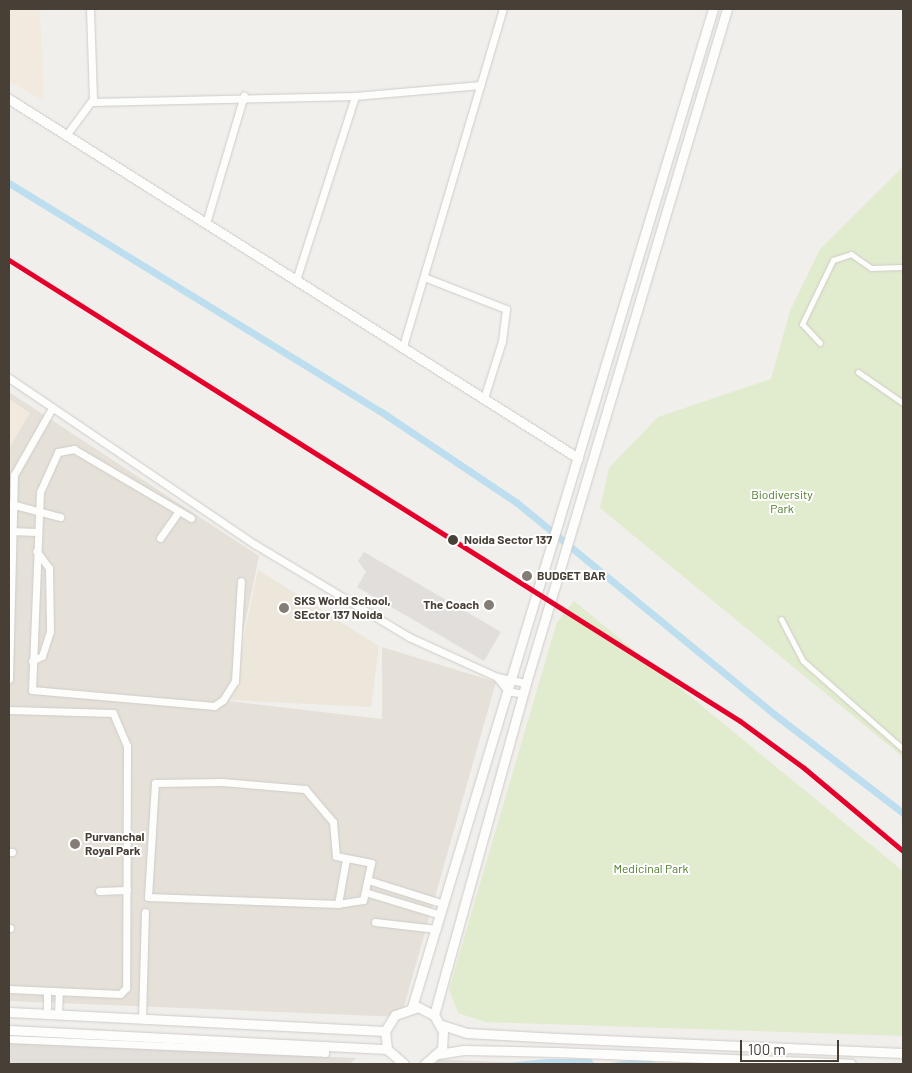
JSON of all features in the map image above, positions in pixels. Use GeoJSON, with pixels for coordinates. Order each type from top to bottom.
{"type":"FeatureCollection","features":[{"type":"Feature","properties":{"kind":"street"},"geometry":{"type":"LineString","coordinates":[[67,134],[93,102],[90,9]]}},
{"type":"Feature","properties":{"kind":"street"},"geometry":{"type":"LineString","coordinates":[[403,346],[503,9]]}},
{"type":"Feature","properties":{"kind":"street"},"geometry":{"type":"LineString","coordinates":[[412,1007],[713,9]]}},
{"type":"Feature","properties":{"kind":"street"},"geometry":{"type":"LineString","coordinates":[[434,1015],[522,694],[727,9]]}},
{"type":"Feature","properties":{"kind":"street"},"geometry":{"type":"LineString","coordinates":[[93,102],[244,95],[355,96],[481,85]]}},
{"type":"Feature","properties":{"kind":"street"},"geometry":{"type":"LineString","coordinates":[[207,220],[244,95]]}},
{"type":"Feature","properties":{"kind":"street"},"geometry":{"type":"LineString","coordinates":[[297,277],[355,96]]}},
{"type":"Feature","properties":{"kind":"street"},"geometry":{"type":"LineString","coordinates":[[9,99],[207,220],[578,458]]}},
{"type":"Feature","properties":{"kind":"street"},"geometry":{"type":"LineString","coordinates":[[820,343],[802,324],[833,260],[851,254],[870,268],[903,267]]}},
{"type":"Feature","properties":{"kind":"street"},"geometry":{"type":"LineString","coordinates":[[424,277],[506,309],[502,341],[484,398]]}},
{"type":"Feature","properties":{"kind":"street"},"geometry":{"type":"LineString","coordinates":[[858,372],[903,403]]}},
{"type":"Feature","properties":{"kind":"street"},"geometry":{"type":"LineString","coordinates":[[9,378],[183,495],[409,637],[497,677],[526,683]]}},
{"type":"Feature","properties":{"kind":"street"},"geometry":{"type":"LineString","coordinates":[[9,679],[11,504],[15,470],[52,408]]}},
{"type":"Feature","properties":{"kind":"street"},"geometry":{"type":"LineString","coordinates":[[191,518],[176,508],[161,504],[66,447],[44,476],[36,551],[32,661],[33,690],[214,706],[223,700],[235,681],[241,581]]}},
{"type":"Feature","properties":{"kind":"street"},"geometry":{"type":"LineString","coordinates":[[160,538],[183,495]]}},
{"type":"Feature","properties":{"kind":"street"},"geometry":{"type":"LineString","coordinates":[[11,504],[40,509],[60,517]]}},
{"type":"Feature","properties":{"kind":"street"},"geometry":{"type":"LineString","coordinates":[[11,531],[37,532]]}},
{"type":"Feature","properties":{"kind":"street"},"geometry":{"type":"LineString","coordinates":[[32,661],[42,656],[50,631],[49,568],[36,551]]}},
{"type":"Feature","properties":{"kind":"street"},"geometry":{"type":"LineString","coordinates":[[781,619],[802,661],[903,749]]}},
{"type":"Feature","properties":{"kind":"street"},"geometry":{"type":"LineString","coordinates":[[497,677],[508,691],[522,694]]}},
{"type":"Feature","properties":{"kind":"street"},"geometry":{"type":"LineString","coordinates":[[9,710],[113,713],[118,717],[127,746],[127,890],[124,992],[47,992],[9,989]]}},
{"type":"Feature","properties":{"kind":"street"},"geometry":{"type":"LineString","coordinates":[[155,783],[302,787],[331,819],[336,856],[371,863],[368,880],[360,903],[338,904],[150,898],[155,783]]}},
{"type":"Feature","properties":{"kind":"street"},"geometry":{"type":"LineString","coordinates":[[338,904],[346,859]]}},
{"type":"Feature","properties":{"kind":"street"},"geometry":{"type":"LineString","coordinates":[[368,880],[444,904]]}},
{"type":"Feature","properties":{"kind":"street"},"geometry":{"type":"LineString","coordinates":[[99,891],[127,890]]}},
{"type":"Feature","properties":{"kind":"street"},"geometry":{"type":"LineString","coordinates":[[365,892],[441,915]]}},
{"type":"Feature","properties":{"kind":"street"},"geometry":{"type":"LineString","coordinates":[[142,1019],[145,912]]}},
{"type":"Feature","properties":{"kind":"street"},"geometry":{"type":"LineString","coordinates":[[375,922],[437,929]]}},
{"type":"Feature","properties":{"kind":"street"},"geometry":{"type":"LineString","coordinates":[[47,992],[47,1015]]}},
{"type":"Feature","properties":{"kind":"street"},"geometry":{"type":"LineString","coordinates":[[58,1016],[59,992]]}},
{"type":"Feature","properties":{"kind":"street"},"geometry":{"type":"LineString","coordinates":[[404,1064],[392,1062],[387,1049],[385,1030],[395,1015],[412,1007],[434,1015],[442,1025],[444,1043],[438,1054],[425,1064]]}},
{"type":"Feature","properties":{"kind":"street"},"geometry":{"type":"LineString","coordinates":[[9,1012],[58,1016],[385,1030]]}},
{"type":"Feature","properties":{"kind":"street"},"geometry":{"type":"LineString","coordinates":[[442,1025],[467,1033],[903,1053]]}},
{"type":"Feature","properties":{"kind":"street"},"geometry":{"type":"LineString","coordinates":[[9,1030],[387,1049]]}},
{"type":"Feature","properties":{"kind":"street"},"geometry":{"type":"LineString","coordinates":[[9,1039],[325,1053],[325,1045]]}},
{"type":"Feature","properties":{"kind":"street"},"geometry":{"type":"LineString","coordinates":[[438,1054],[528,1052],[851,1064]]}},
{"type":"Feature","properties":{"kind":"shaded area"},"geometry":{"type":"Polygon","coordinates":[[[9,9],[40,9],[44,101],[9,81],[9,9]]]}},
{"type":"Feature","properties":{"kind":"shaded area"},"geometry":{"type":"Polygon","coordinates":[[[9,392],[259,556],[229,701],[382,719],[382,647],[496,682],[401,1017],[9,1001],[9,392]]]}},
{"type":"Feature","properties":{"kind":"shaded area"},"geometry":{"type":"Polygon","coordinates":[[[9,399],[30,413],[9,448],[9,399]]]}},
{"type":"Feature","properties":{"kind":"shaded area"},"geometry":{"type":"Polygon","coordinates":[[[364,552],[501,632],[484,661],[357,587],[366,572],[358,561],[364,552]]]}},
{"type":"Feature","properties":{"kind":"shaded area","name":"SKS World School, SEctor 137 Noida"},"geometry":{"type":"Polygon","coordinates":[[[258,570],[379,646],[371,707],[230,700],[258,570]]]}},
{"type":"Feature","properties":{"kind":"shaded area"},"geometry":{"type":"Polygon","coordinates":[[[9,1043],[356,1058],[350,1064],[9,1064],[9,1043]]]}},
{"type":"Feature","properties":{"kind":"shaded area"},"geometry":{"type":"Polygon","coordinates":[[[429,1059],[555,1064],[427,1064],[429,1059]]]}},
{"type":"Feature","properties":{"kind":"green space","name":"Biodiversity Park"},"geometry":{"type":"Polygon","coordinates":[[[903,167],[903,757],[600,508],[609,468],[658,417],[771,379],[790,311],[820,249],[903,167]]]}},
{"type":"Feature","properties":{"kind":"green space","name":"Medicinal Park"},"geometry":{"type":"Polygon","coordinates":[[[574,601],[903,871],[903,1036],[485,1022],[458,1013],[449,989],[557,622],[574,601]]]}},
{"type":"Feature","properties":{"kind":"water"},"geometry":{"type":"Polygon","coordinates":[[[639,1058],[660,1064],[606,1064],[639,1058]]]}},
{"type":"Feature","properties":{"kind":"water"},"geometry":{"type":"Polygon","coordinates":[[[546,1059],[591,1059],[595,1064],[496,1064],[546,1059]]]}},
{"type":"Feature","properties":{"kind":"waterway"},"geometry":{"type":"LineString","coordinates":[[9,183],[380,411],[516,502],[774,714],[903,813]]}},
{"type":"Feature","properties":{"kind":"transit line"},"geometry":{"type":"LineString","coordinates":[[9,260],[740,721],[804,768],[903,851]]}},
{"type":"Feature","properties":{"kind":"place","name":"Noida Sector 137"},"geometry":{"type":"Point","coordinates":[453,540]}},
{"type":"Feature","properties":{"kind":"place","name":"BUDGET BAR"},"geometry":{"type":"Point","coordinates":[527,576]}},
{"type":"Feature","properties":{"kind":"place","name":"The Coach"},"geometry":{"type":"Point","coordinates":[489,605]}},
{"type":"Feature","properties":{"kind":"place","name":"SKS World School, SEctor 137 Noida"},"geometry":{"type":"Point","coordinates":[284,608]}},
{"type":"Feature","properties":{"kind":"place","name":"Purvanchal Royal Park"},"geometry":{"type":"Point","coordinates":[75,844]}}]}
